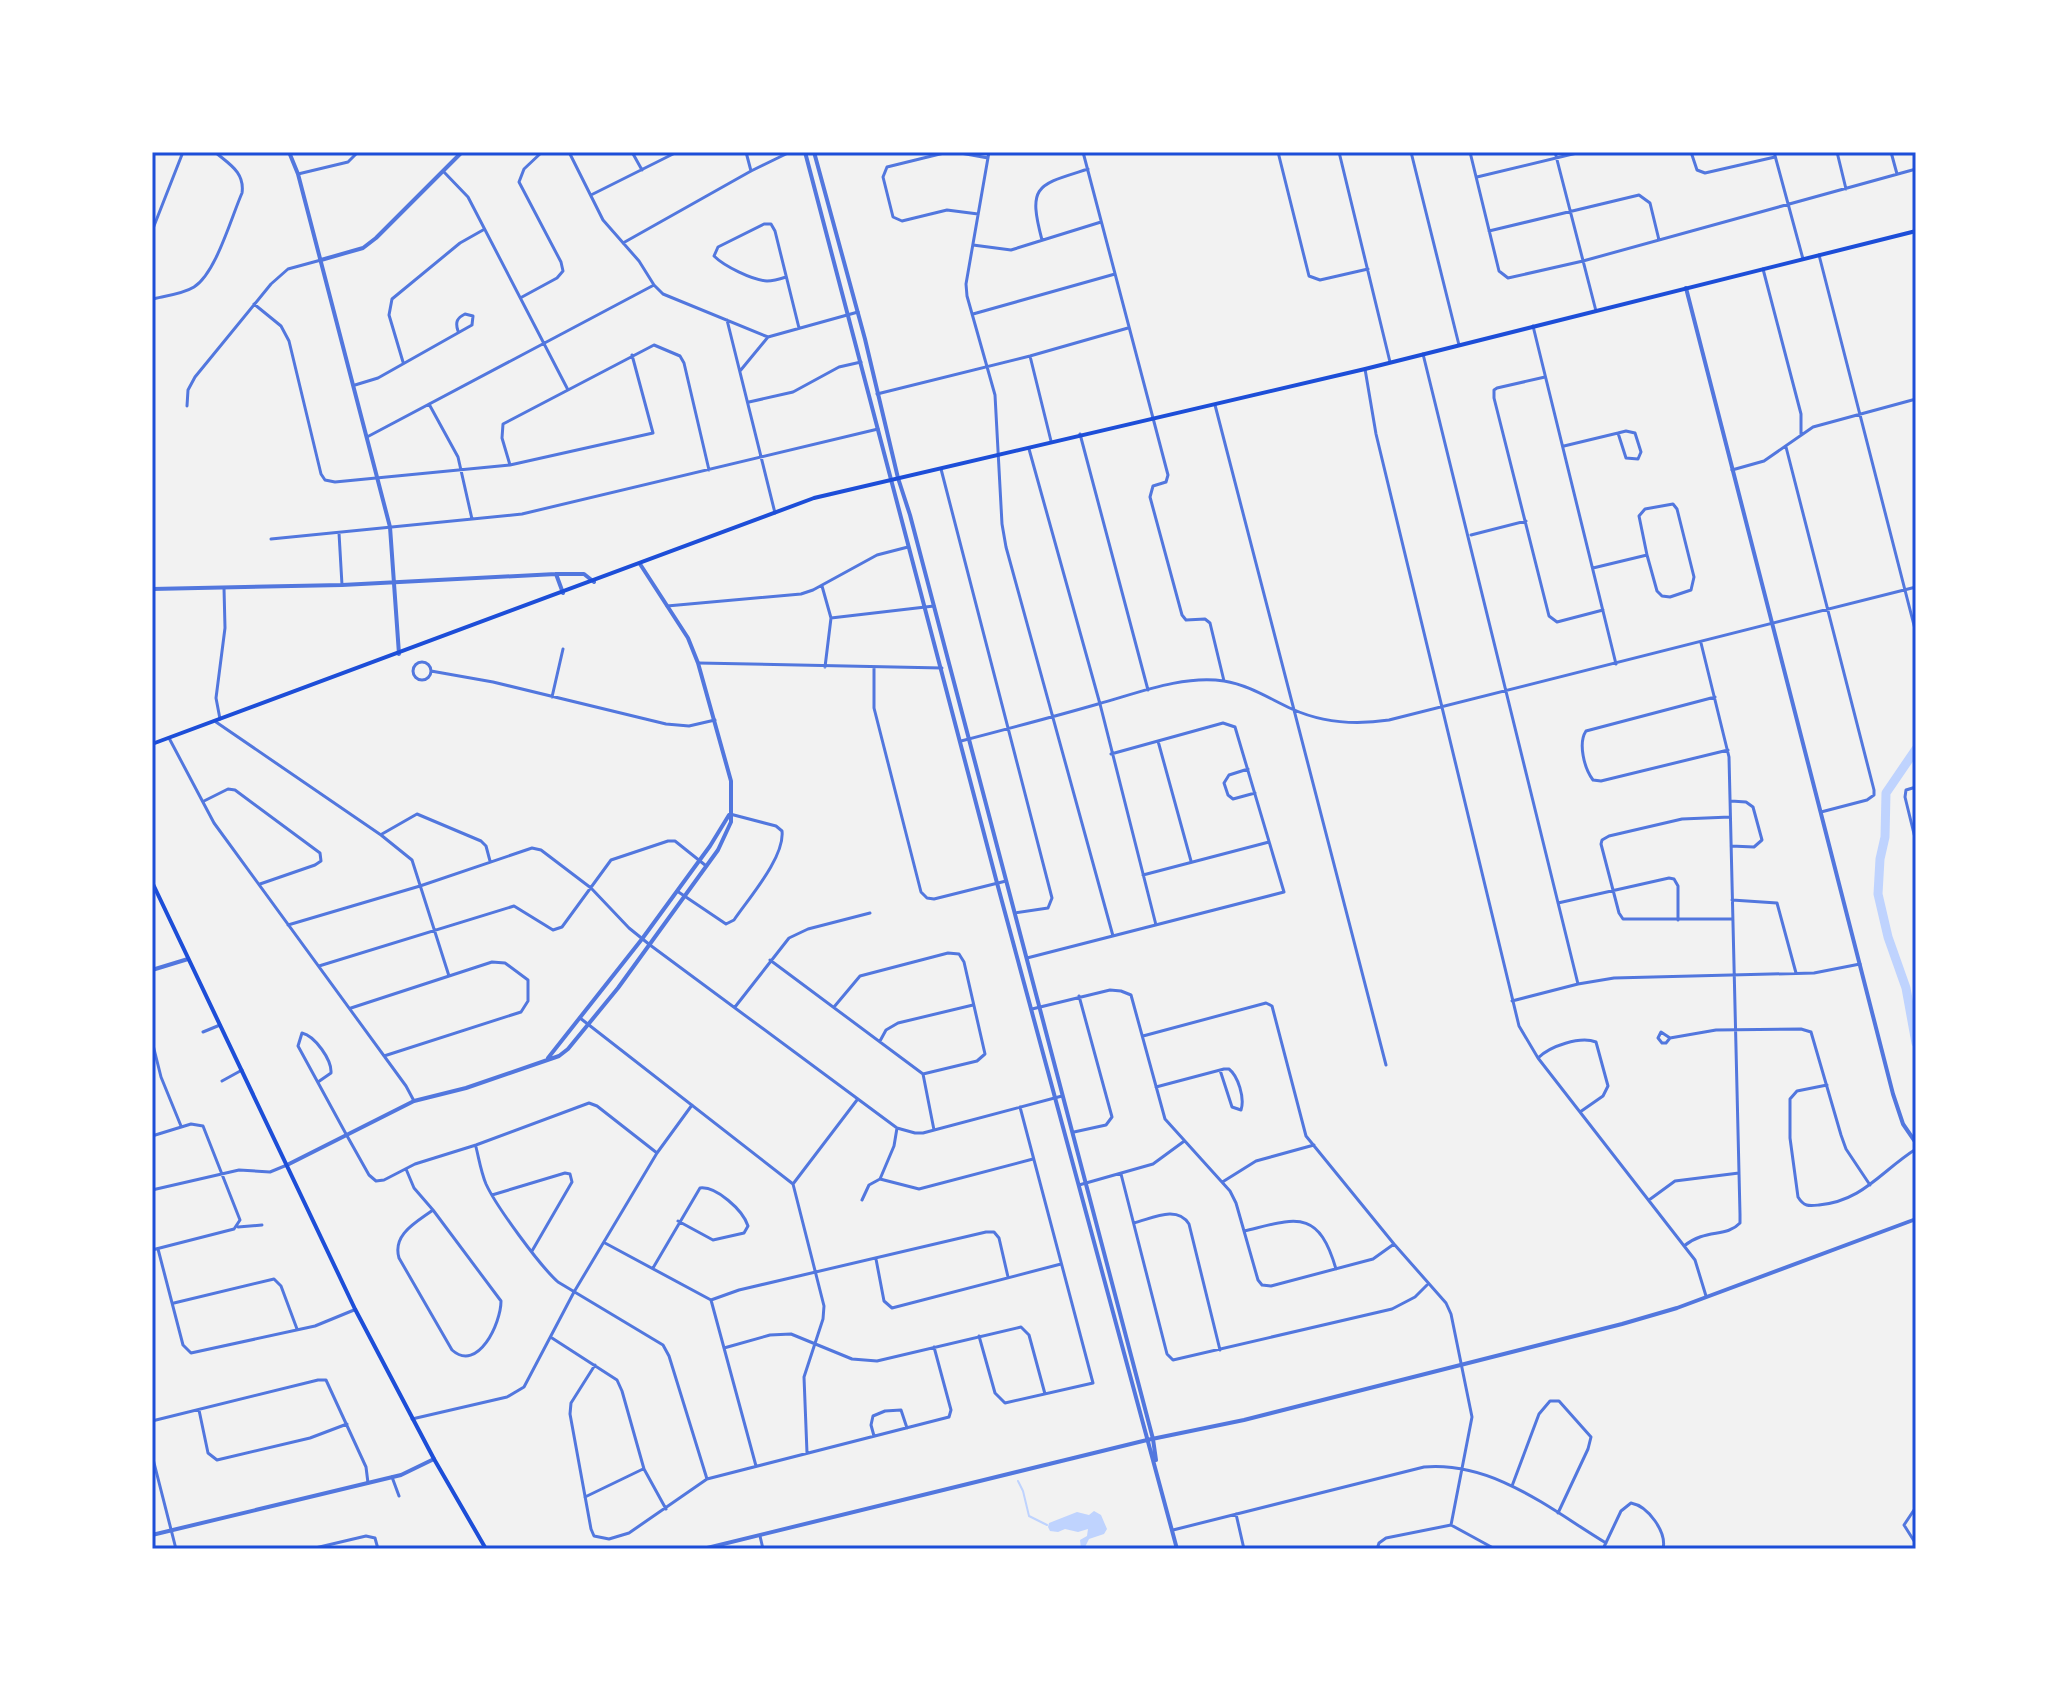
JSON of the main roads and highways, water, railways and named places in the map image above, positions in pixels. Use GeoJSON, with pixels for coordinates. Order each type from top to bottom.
{"type":"FeatureCollection","features":[{"type":"Feature","properties":{"kind":"main road"},"geometry":{"type":"LineString","coordinates":[[152,744],[814,498],[1365,369],[1916,231]]}},
{"type":"Feature","properties":{"kind":"main road"},"geometry":{"type":"LineString","coordinates":[[152,882],[355,1309],[412,1419],[486,1549]]}},
{"type":"Feature","properties":{"kind":"water"},"geometry":{"type":"Polygon","coordinates":[[[1094,1511],[1101,1515],[1107,1529],[1104,1534],[1089,1539],[1084,1549],[1081,1549],[1080,1540],[1087,1536],[1088,1529],[1058,1532],[1050,1531],[1048,1527],[1049,1523],[1077,1512],[1089,1515],[1094,1511]]]}},
{"type":"Feature","properties":{"kind":"waterway"},"geometry":{"type":"LineString","coordinates":[[1916,749],[1886,793],[1885,837],[1878,894],[1888,937],[1906,988],[1916,1043]]}},
{"type":"Feature","properties":{"kind":"waterway"},"geometry":{"type":"LineString","coordinates":[[1018,1481],[1029,1516],[1047,1525]]}}]}
